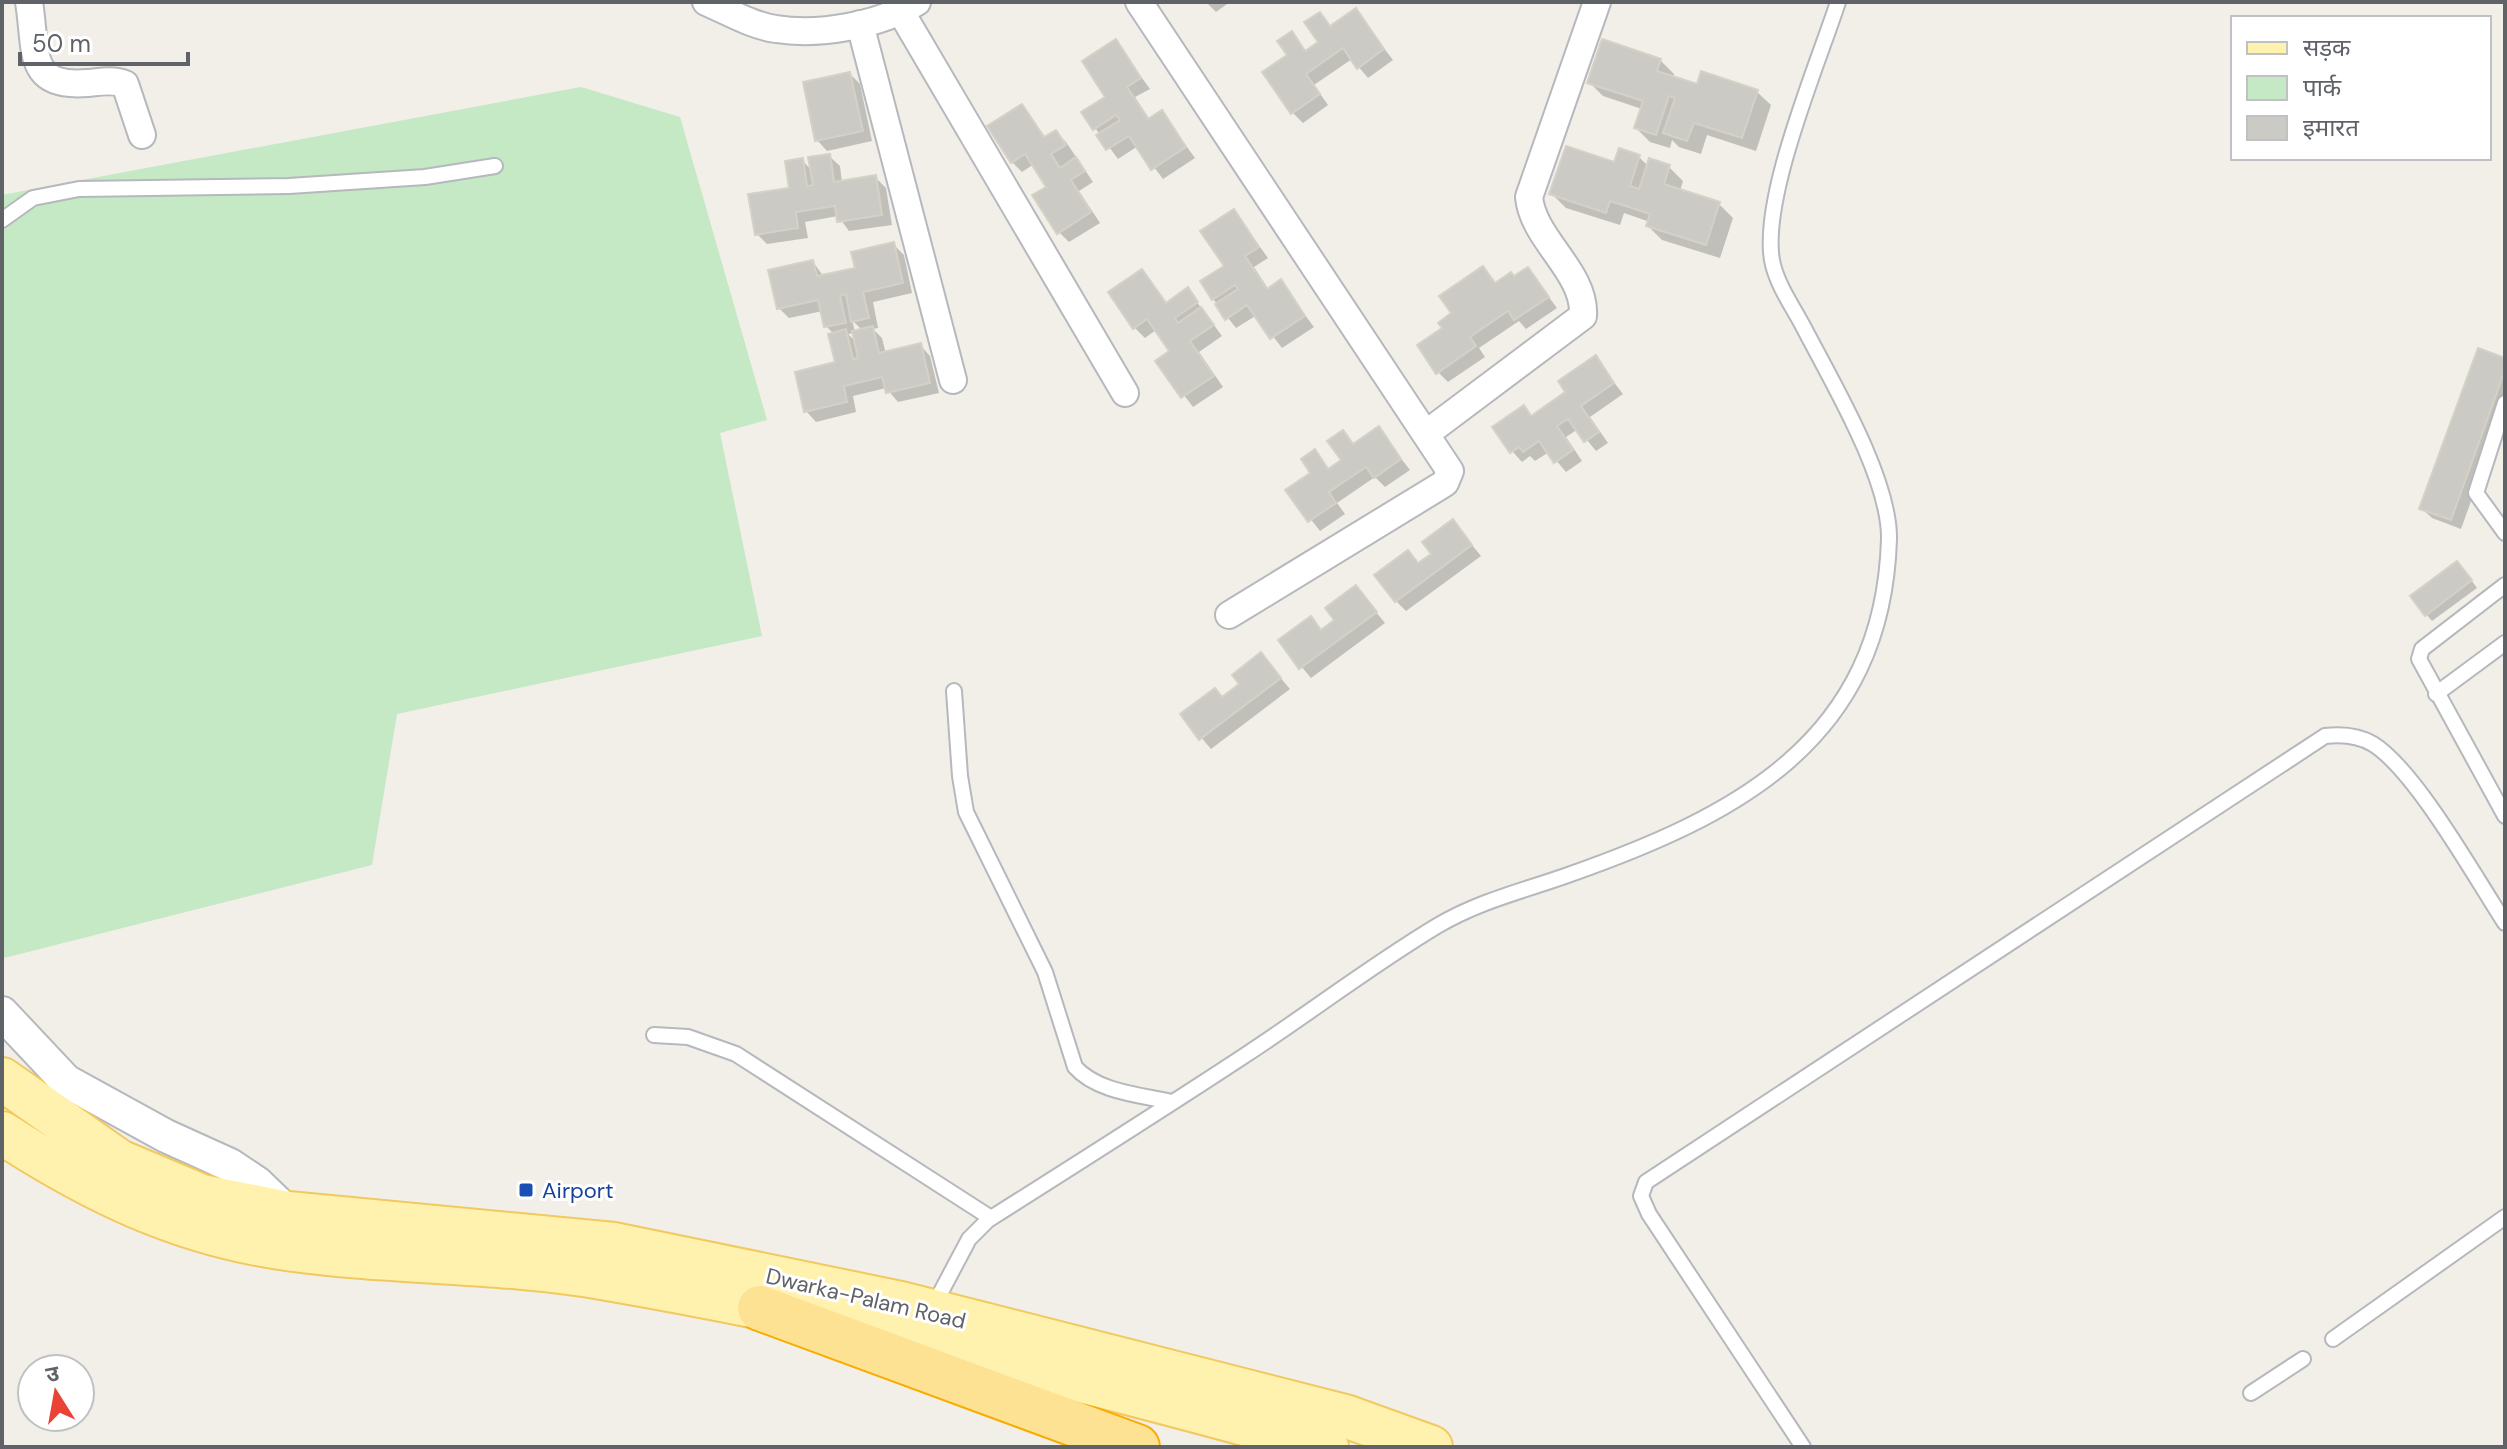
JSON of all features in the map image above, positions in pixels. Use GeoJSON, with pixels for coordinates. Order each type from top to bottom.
{"type":"FeatureCollection","features":[{"type":"Feature","properties":{"kind":"highway"},"geometry":{"type":"LineString","coordinates":[[760,1308],[1137,1447]]}},
{"type":"Feature","properties":{"kind":"main road","name":"Dwarka-Palam Road"},"geometry":{"type":"LineString","coordinates":[[2,1079],[119,1161],[202,1196],[288,1213],[614,1244],[932,1311],[1345,1416],[1431,1447]]}},
{"type":"Feature","properties":{"kind":"main road","name":"Dwarka-Palam Road"},"geometry":{"type":"LineString","coordinates":[[2,1133],[102,1193],[189,1227],[265,1244],[598,1277],[891,1333],[1327,1447]]}},
{"type":"Feature","properties":{"kind":"street"},"geometry":{"type":"LineString","coordinates":[[29,2],[40,66],[46,78],[62,85],[125,84],[142,135]]}},
{"type":"Feature","properties":{"kind":"street"},"geometry":{"type":"LineString","coordinates":[[706,2],[775,29],[860,24],[909,7],[1125,393]]}},
{"type":"Feature","properties":{"kind":"street"},"geometry":{"type":"LineString","coordinates":[[1139,2],[1449,467],[1449,480],[1229,615]]}},
{"type":"Feature","properties":{"kind":"street"},"geometry":{"type":"LineString","coordinates":[[1427,433],[1583,316],[1580,293],[1532,212],[1529,197],[1597,2]]}},
{"type":"Feature","properties":{"kind":"street"},"geometry":{"type":"LineString","coordinates":[[860,24],[953,380]]}},
{"type":"Feature","properties":{"kind":"street"},"geometry":{"type":"LineString","coordinates":[[2,1013],[66,1081],[166,1136],[230,1165],[257,1183],[288,1213]]}},
{"type":"Feature","properties":{"kind":"lane"},"geometry":{"type":"LineString","coordinates":[[932,1311],[969,1239],[991,1218],[1449,920],[1502,895],[1647,845],[1727,808],[1770,780],[1812,741],[1855,676],[1876,624],[1889,538],[1885,504],[1845,410],[1781,286],[1772,262],[1774,207],[1838,2]]}},
{"type":"Feature","properties":{"kind":"lane"},"geometry":{"type":"LineString","coordinates":[[2,220],[33,198],[79,189],[289,186],[425,177],[495,166]]}},
{"type":"Feature","properties":{"kind":"lane"},"geometry":{"type":"LineString","coordinates":[[2505,403],[2476,493],[2505,533]]}},
{"type":"Feature","properties":{"kind":"lane"},"geometry":{"type":"LineString","coordinates":[[2505,585],[2422,649],[2419,663],[2505,816]]}},
{"type":"Feature","properties":{"kind":"lane"},"geometry":{"type":"LineString","coordinates":[[2436,694],[2505,643]]}},
{"type":"Feature","properties":{"kind":"lane"},"geometry":{"type":"LineString","coordinates":[[954,691],[960,776],[966,812],[1045,972],[1075,1067],[1084,1078],[1097,1084],[1172,1102]]}},
{"type":"Feature","properties":{"kind":"lane"},"geometry":{"type":"LineString","coordinates":[[1803,1447],[1649,1214],[1641,1196],[1646,1182],[2325,736],[2354,736],[2371,743],[2406,773],[2505,923]]}},
{"type":"Feature","properties":{"kind":"lane"},"geometry":{"type":"LineString","coordinates":[[654,1035],[688,1037],[736,1054],[991,1218]]}},
{"type":"Feature","properties":{"kind":"lane"},"geometry":{"type":"LineString","coordinates":[[2333,1339],[2505,1217]]}},
{"type":"Feature","properties":{"kind":"lane"},"geometry":{"type":"LineString","coordinates":[[2251,1393],[2303,1359]]}},
{"type":"Feature","properties":{"kind":"green space"},"geometry":{"type":"Polygon","coordinates":[[[581,87],[680,117],[767,420],[720,433],[762,636],[397,714],[372,865],[4,958],[2,195],[581,87]]]}},
{"type":"Feature","properties":{"kind":"building"},"geometry":{"type":"Polygon","coordinates":[[[1356,8],[1384,49],[1357,69],[1343,48],[1306,74],[1320,94],[1291,114],[1262,72],[1287,55],[1277,41],[1292,31],[1305,51],[1318,42],[1304,22],[1320,12],[1330,26],[1356,8]]]}},
{"type":"Feature","properties":{"kind":"building"},"geometry":{"type":"Polygon","coordinates":[[[1116,39],[1141,78],[1127,87],[1148,119],[1162,110],[1186,147],[1151,170],[1129,136],[1106,150],[1096,135],[1120,120],[1116,115],[1093,130],[1081,112],[1105,97],[1082,61],[1116,39]]]}},
{"type":"Feature","properties":{"kind":"building"},"geometry":{"type":"Polygon","coordinates":[[[1602,39],[1661,59],[1657,71],[1697,84],[1701,71],[1758,90],[1742,138],[1694,123],[1687,141],[1663,133],[1675,98],[1669,96],[1656,135],[1634,128],[1643,101],[1587,83],[1602,39]]]}},
{"type":"Feature","properties":{"kind":"building"},"geometry":{"type":"Polygon","coordinates":[[[850,72],[863,131],[815,141],[803,82],[850,72]]]}},
{"type":"Feature","properties":{"kind":"building"},"geometry":{"type":"Polygon","coordinates":[[[1022,104],[1044,137],[1056,130],[1066,145],[1051,154],[1060,168],[1076,157],[1085,171],[1071,180],[1091,212],[1057,234],[1032,195],[1046,187],[1025,154],[1011,163],[987,126],[1022,104]]]}},
{"type":"Feature","properties":{"kind":"building"},"geometry":{"type":"Polygon","coordinates":[[[1566,146],[1614,162],[1619,148],[1640,155],[1630,186],[1639,189],[1649,158],[1670,165],[1664,184],[1720,202],[1706,245],[1646,226],[1650,214],[1610,201],[1606,213],[1549,194],[1566,146]]]}},
{"type":"Feature","properties":{"kind":"building"},"geometry":{"type":"Polygon","coordinates":[[[830,154],[834,182],[876,175],[882,215],[837,222],[835,206],[796,212],[798,228],[755,235],[748,194],[789,188],[785,161],[803,158],[807,186],[813,185],[808,157],[830,154]]]}},
{"type":"Feature","properties":{"kind":"building"},"geometry":{"type":"Polygon","coordinates":[[[1234,209],[1259,247],[1245,256],[1267,289],[1281,279],[1305,316],[1270,339],[1247,305],[1225,320],[1215,304],[1238,289],[1235,285],[1212,300],[1200,281],[1224,266],[1200,231],[1234,209]]]}},
{"type":"Feature","properties":{"kind":"building"},"geometry":{"type":"Polygon","coordinates":[[[894,242],[903,283],[863,292],[869,318],[851,322],[846,294],[840,296],[846,323],[824,327],[818,300],[777,309],[768,270],[813,260],[817,276],[855,268],[851,252],[894,242]]]}},
{"type":"Feature","properties":{"kind":"building"},"geometry":{"type":"Polygon","coordinates":[[[1483,266],[1495,283],[1511,272],[1514,276],[1528,267],[1549,297],[1514,320],[1508,311],[1470,337],[1476,346],[1436,374],[1417,345],[1442,328],[1438,323],[1451,313],[1439,296],[1483,266]]]}},
{"type":"Feature","properties":{"kind":"building"},"geometry":{"type":"Polygon","coordinates":[[[1142,269],[1166,303],[1188,287],[1198,302],[1175,318],[1178,323],[1201,307],[1214,325],[1190,341],[1214,376],[1181,398],[1155,361],[1169,351],[1147,319],[1133,329],[1108,292],[1142,269]]]}},
{"type":"Feature","properties":{"kind":"building"},"geometry":{"type":"Polygon","coordinates":[[[873,326],[879,353],[921,343],[930,383],[886,393],[882,377],[844,386],[847,402],[804,412],[795,372],[835,362],[828,334],[846,329],[853,359],[858,358],[852,331],[873,326]]]}},
{"type":"Feature","properties":{"kind":"building"},"geometry":{"type":"Polygon","coordinates":[[[2478,348],[2505,358],[2505,370],[2451,520],[2419,509],[2478,348]]]}},
{"type":"Feature","properties":{"kind":"building"},"geometry":{"type":"Polygon","coordinates":[[[1596,355],[1614,383],[1581,406],[1599,432],[1584,442],[1568,419],[1557,426],[1573,450],[1554,463],[1539,441],[1523,452],[1519,447],[1510,453],[1492,427],[1524,405],[1531,416],[1565,392],[1558,381],[1596,355]]]}},
{"type":"Feature","properties":{"kind":"building"},"geometry":{"type":"Polygon","coordinates":[[[1379,426],[1401,459],[1374,478],[1366,467],[1329,492],[1336,503],[1308,522],[1285,490],[1310,473],[1301,459],[1315,449],[1328,469],[1341,460],[1327,441],[1343,430],[1353,444],[1379,426]]]}},
{"type":"Feature","properties":{"kind":"building"},"geometry":{"type":"Polygon","coordinates":[[[1453,519],[1472,545],[1395,602],[1374,575],[1408,550],[1418,563],[1431,554],[1422,542],[1453,519]]]}},
{"type":"Feature","properties":{"kind":"building"},"geometry":{"type":"Polygon","coordinates":[[[2457,561],[2472,580],[2425,616],[2410,596],[2457,561]]]}},
{"type":"Feature","properties":{"kind":"building"},"geometry":{"type":"Polygon","coordinates":[[[1356,585],[1377,612],[1299,669],[1278,640],[1311,616],[1321,630],[1334,620],[1325,608],[1356,585]]]}},
{"type":"Feature","properties":{"kind":"building"},"geometry":{"type":"Polygon","coordinates":[[[1261,652],[1281,678],[1199,740],[1180,714],[1215,688],[1222,697],[1239,684],[1232,675],[1261,652]]]}},
{"type":"Feature","properties":{"kind":"place","name":"Airport"},"geometry":{"type":"Point","coordinates":[526,1190]}}]}
